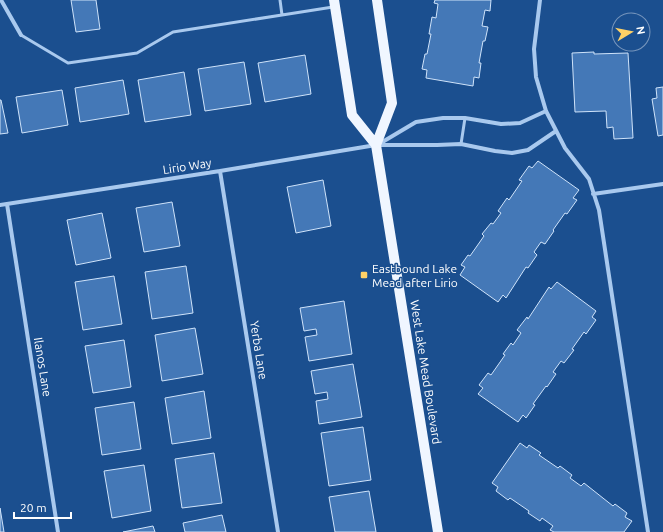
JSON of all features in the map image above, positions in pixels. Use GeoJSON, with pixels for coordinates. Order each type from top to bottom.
{"type":"FeatureCollection","features":[{"type":"Feature","properties":{"kind":"main road","name":"West Lake Mead Boulevard"},"geometry":{"type":"LineString","coordinates":[[376,145],[392,103],[377,0]]}},
{"type":"Feature","properties":{"kind":"main road","name":"West Lake Mead Boulevard"},"geometry":{"type":"LineString","coordinates":[[335,3],[352,115],[376,145],[438,532]]}},
{"type":"Feature","properties":{"kind":"street"},"geometry":{"type":"LineString","coordinates":[[1,0],[21,35]]}},
{"type":"Feature","properties":{"kind":"street"},"geometry":{"type":"LineString","coordinates":[[540,0],[534,49],[536,77],[546,111],[565,148],[589,179],[598,210],[648,532]]}},
{"type":"Feature","properties":{"kind":"street"},"geometry":{"type":"LineString","coordinates":[[376,145],[416,122],[443,118],[465,118],[501,124],[520,123],[546,111]]}},
{"type":"Feature","properties":{"kind":"street"},"geometry":{"type":"LineString","coordinates":[[376,145],[461,144],[512,153],[528,150],[556,131]]}},
{"type":"Feature","properties":{"kind":"street","name":"Lirio Way"},"geometry":{"type":"LineString","coordinates":[[0,205],[376,145]]}},
{"type":"Feature","properties":{"kind":"street","name":"Yerba Lane"},"geometry":{"type":"LineString","coordinates":[[220,171],[278,532]]}},
{"type":"Feature","properties":{"kind":"street"},"geometry":{"type":"LineString","coordinates":[[593,194],[663,184]]}},
{"type":"Feature","properties":{"kind":"street","name":"Ilanos Lane"},"geometry":{"type":"LineString","coordinates":[[7,204],[58,532]]}},
{"type":"Feature","properties":{"kind":"lane"},"geometry":{"type":"LineString","coordinates":[[280,0],[282,15]]}},
{"type":"Feature","properties":{"kind":"lane"},"geometry":{"type":"LineString","coordinates":[[21,35],[68,63],[137,53],[173,32],[282,15],[335,3]]}},
{"type":"Feature","properties":{"kind":"lane"},"geometry":{"type":"LineString","coordinates":[[461,144],[465,118]]}},
{"type":"Feature","properties":{"kind":"building"},"geometry":{"type":"Polygon","coordinates":[[[71,0],[96,0],[100,29],[76,32],[71,0]]]}},
{"type":"Feature","properties":{"kind":"building"},"geometry":{"type":"Polygon","coordinates":[[[435,0],[491,0],[490,11],[485,10],[482,26],[488,27],[485,41],[483,41],[479,63],[481,63],[479,78],[474,77],[473,86],[426,78],[427,70],[422,69],[431,34],[429,34],[432,17],[436,18],[438,4],[434,3],[435,0]]]}},
{"type":"Feature","properties":{"kind":"building"},"geometry":{"type":"Polygon","coordinates":[[[594,52],[594,54],[628,53],[633,138],[614,139],[613,127],[607,128],[606,111],[575,112],[572,53],[594,52]]]}},
{"type":"Feature","properties":{"kind":"building"},"geometry":{"type":"Polygon","coordinates":[[[305,55],[311,94],[265,102],[258,63],[305,55]]]}},
{"type":"Feature","properties":{"kind":"building"},"geometry":{"type":"Polygon","coordinates":[[[244,62],[251,104],[205,111],[198,69],[244,62]]]}},
{"type":"Feature","properties":{"kind":"building"},"geometry":{"type":"Polygon","coordinates":[[[184,72],[191,115],[145,122],[138,80],[184,72]]]}},
{"type":"Feature","properties":{"kind":"building"},"geometry":{"type":"Polygon","coordinates":[[[123,80],[129,114],[80,122],[75,88],[123,80]]]}},
{"type":"Feature","properties":{"kind":"building"},"geometry":{"type":"Polygon","coordinates":[[[663,87],[663,135],[658,136],[652,99],[657,98],[656,88],[663,87]]]}},
{"type":"Feature","properties":{"kind":"building"},"geometry":{"type":"Polygon","coordinates":[[[62,90],[68,125],[22,133],[16,97],[62,90]]]}},
{"type":"Feature","properties":{"kind":"building"},"geometry":{"type":"Polygon","coordinates":[[[0,100],[8,133],[0,134],[0,100]]]}},
{"type":"Feature","properties":{"kind":"building"},"geometry":{"type":"Polygon","coordinates":[[[538,161],[579,190],[573,198],[577,200],[567,214],[565,213],[545,244],[541,242],[534,252],[537,255],[528,268],[526,267],[506,298],[503,295],[498,302],[460,275],[465,267],[461,265],[468,255],[470,256],[484,236],[482,234],[491,223],[493,224],[501,213],[498,211],[507,198],[509,200],[522,181],[519,180],[529,166],[532,168],[538,161]]]}},
{"type":"Feature","properties":{"kind":"building"},"geometry":{"type":"Polygon","coordinates":[[[323,180],[331,226],[296,233],[287,187],[323,180]]]}},
{"type":"Feature","properties":{"kind":"building"},"geometry":{"type":"Polygon","coordinates":[[[172,202],[180,246],[144,252],[136,208],[172,202]]]}},
{"type":"Feature","properties":{"kind":"building"},"geometry":{"type":"Polygon","coordinates":[[[102,213],[111,258],[76,265],[67,220],[102,213]]]}},
{"type":"Feature","properties":{"kind":"building"},"geometry":{"type":"Polygon","coordinates":[[[186,266],[193,313],[152,319],[145,272],[186,266]]]}},
{"type":"Feature","properties":{"kind":"building"},"geometry":{"type":"Polygon","coordinates":[[[114,276],[122,324],[83,330],[75,282],[114,276]]]}},
{"type":"Feature","properties":{"kind":"building"},"geometry":{"type":"Polygon","coordinates":[[[557,282],[596,311],[592,317],[596,320],[586,334],[584,332],[572,349],[574,350],[564,363],[561,361],[553,372],[556,374],[533,404],[535,405],[526,418],[523,415],[518,422],[478,394],[483,388],[479,385],[488,373],[491,375],[505,355],[503,354],[511,343],[513,345],[521,333],[517,330],[527,317],[528,319],[549,287],[551,289],[557,282]]]}},
{"type":"Feature","properties":{"kind":"building"},"geometry":{"type":"Polygon","coordinates":[[[344,301],[352,354],[309,361],[305,337],[317,335],[316,329],[304,331],[300,308],[344,301]]]}},
{"type":"Feature","properties":{"kind":"building"},"geometry":{"type":"Polygon","coordinates":[[[195,328],[203,374],[162,381],[155,335],[195,328]]]}},
{"type":"Feature","properties":{"kind":"building"},"geometry":{"type":"Polygon","coordinates":[[[124,340],[131,387],[93,393],[85,346],[124,340]]]}},
{"type":"Feature","properties":{"kind":"building"},"geometry":{"type":"Polygon","coordinates":[[[353,364],[362,417],[319,424],[316,401],[328,399],[327,392],[315,394],[311,371],[353,364]]]}},
{"type":"Feature","properties":{"kind":"building"},"geometry":{"type":"Polygon","coordinates":[[[204,391],[211,438],[172,444],[165,398],[204,391]]]}},
{"type":"Feature","properties":{"kind":"building"},"geometry":{"type":"Polygon","coordinates":[[[134,402],[141,449],[102,455],[95,408],[134,402]]]}},
{"type":"Feature","properties":{"kind":"building"},"geometry":{"type":"Polygon","coordinates":[[[363,427],[371,480],[329,486],[321,433],[363,427]]]}},
{"type":"Feature","properties":{"kind":"building"},"geometry":{"type":"Polygon","coordinates":[[[520,443],[527,448],[529,445],[541,453],[539,455],[558,468],[560,466],[572,475],[570,478],[581,486],[584,483],[613,506],[615,504],[627,513],[625,517],[632,521],[624,532],[554,532],[550,530],[553,526],[542,518],[540,521],[528,513],[529,511],[510,498],[508,500],[496,491],[498,487],[492,483],[520,443]]]}},
{"type":"Feature","properties":{"kind":"building"},"geometry":{"type":"Polygon","coordinates":[[[214,453],[222,503],[182,508],[175,459],[214,453]]]}},
{"type":"Feature","properties":{"kind":"building"},"geometry":{"type":"Polygon","coordinates":[[[144,465],[151,511],[112,518],[104,471],[144,465]]]}},
{"type":"Feature","properties":{"kind":"building"},"geometry":{"type":"Polygon","coordinates":[[[369,491],[376,532],[335,532],[329,497],[369,491]]]}},
{"type":"Feature","properties":{"kind":"building"},"geometry":{"type":"Polygon","coordinates":[[[0,508],[4,532],[0,532],[0,508]]]}},
{"type":"Feature","properties":{"kind":"building"},"geometry":{"type":"Polygon","coordinates":[[[222,515],[226,532],[185,532],[183,523],[222,515]]]}},
{"type":"Feature","properties":{"kind":"building"},"geometry":{"type":"Polygon","coordinates":[[[153,526],[155,532],[123,532],[153,526]]]}},
{"type":"Feature","properties":{"kind":"place","name":"Eastbound Lake Mead after Lirio"},"geometry":{"type":"Point","coordinates":[364,275]}}]}
